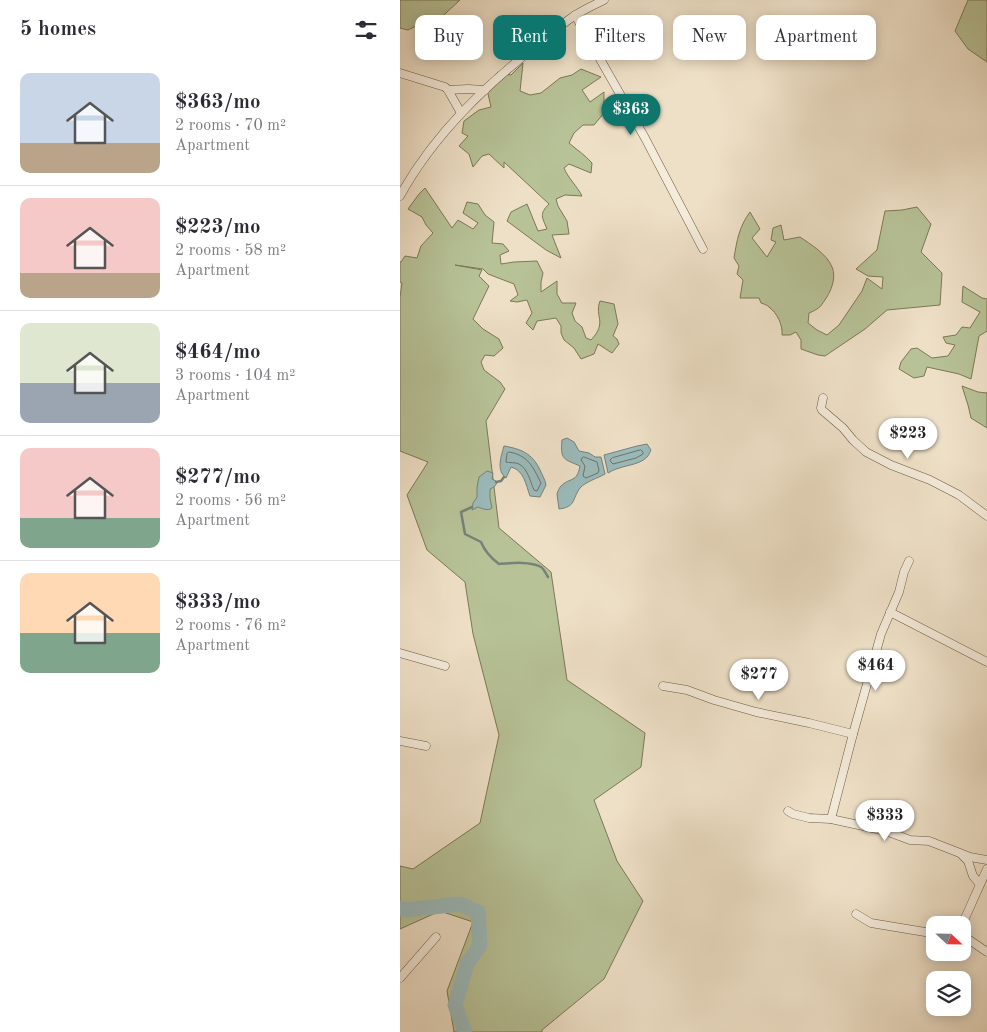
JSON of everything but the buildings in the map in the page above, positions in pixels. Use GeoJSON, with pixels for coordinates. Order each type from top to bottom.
{"type":"FeatureCollection","features":[{"type":"Feature","properties":{"kind":"street"},"geometry":{"type":"LineString","coordinates":[[400,196],[428,153],[461,113],[514,63],[575,15],[604,0]]}},
{"type":"Feature","properties":{"kind":"street"},"geometry":{"type":"LineString","coordinates":[[575,15],[645,138],[703,249]]}},
{"type":"Feature","properties":{"kind":"street"},"geometry":{"type":"LineString","coordinates":[[400,73],[445,87],[461,113]]}},
{"type":"Feature","properties":{"kind":"street"},"geometry":{"type":"LineString","coordinates":[[448,90],[485,90]]}},
{"type":"Feature","properties":{"kind":"street"},"geometry":{"type":"LineString","coordinates":[[823,398],[822,410],[866,452],[959,495],[987,516]]}},
{"type":"Feature","properties":{"kind":"street"},"geometry":{"type":"LineString","coordinates":[[831,819],[881,634],[899,592],[909,560]]}},
{"type":"Feature","properties":{"kind":"street"},"geometry":{"type":"LineString","coordinates":[[890,612],[987,662]]}},
{"type":"Feature","properties":{"kind":"street"},"geometry":{"type":"LineString","coordinates":[[400,653],[446,666]]}},
{"type":"Feature","properties":{"kind":"street"},"geometry":{"type":"LineString","coordinates":[[662,686],[687,690],[756,712],[853,734]]}},
{"type":"Feature","properties":{"kind":"street"},"geometry":{"type":"LineString","coordinates":[[400,741],[426,746]]}},
{"type":"Feature","properties":{"kind":"street"},"geometry":{"type":"LineString","coordinates":[[788,811],[809,818],[831,819],[886,831],[910,840],[929,841],[970,857],[987,860]]}},
{"type":"Feature","properties":{"kind":"street"},"geometry":{"type":"LineString","coordinates":[[961,854],[968,861],[973,876],[980,884]]}},
{"type":"Feature","properties":{"kind":"street"},"geometry":{"type":"LineString","coordinates":[[966,916],[987,869]]}},
{"type":"Feature","properties":{"kind":"street"},"geometry":{"type":"LineString","coordinates":[[856,914],[872,923],[926,932]]}},
{"type":"Feature","properties":{"kind":"street"},"geometry":{"type":"LineString","coordinates":[[400,978],[436,937]]}},
{"type":"Feature","properties":{"kind":"street"},"geometry":{"type":"LineString","coordinates":[[971,941],[987,952]]}},
{"type":"Feature","properties":{"kind":"green space"},"geometry":{"type":"Polygon","coordinates":[[[400,0],[460,0],[444,15],[415,15],[415,26],[408,30],[400,28],[400,0]]]}},
{"type":"Feature","properties":{"kind":"green space"},"geometry":{"type":"Polygon","coordinates":[[[968,0],[987,0],[987,62],[968,49],[955,31],[968,0]]]}},
{"type":"Feature","properties":{"kind":"green space"},"geometry":{"type":"Polygon","coordinates":[[[523,63],[520,91],[530,95],[541,93],[560,78],[572,75],[581,69],[601,77],[582,90],[590,102],[604,92],[604,113],[594,125],[583,125],[574,133],[569,143],[592,163],[591,173],[569,164],[564,168],[582,196],[565,195],[556,199],[567,221],[569,234],[552,235],[561,258],[546,250],[507,221],[511,212],[527,204],[538,231],[547,229],[542,216],[549,204],[504,162],[504,168],[489,154],[482,156],[473,167],[469,154],[459,146],[468,136],[462,133],[464,121],[479,110],[491,107],[486,85],[498,72],[511,75],[523,63]]]}},
{"type":"Feature","properties":{"kind":"green space"},"geometry":{"type":"Polygon","coordinates":[[[425,188],[452,228],[458,220],[473,229],[478,223],[463,213],[467,202],[478,204],[485,215],[494,222],[492,243],[503,244],[509,251],[500,255],[501,264],[537,261],[543,273],[541,292],[557,281],[557,294],[562,303],[576,303],[572,313],[575,321],[582,327],[586,338],[591,340],[599,329],[598,311],[600,301],[614,304],[618,324],[613,336],[619,344],[612,353],[598,344],[594,354],[581,359],[574,348],[564,340],[561,326],[556,318],[537,321],[533,330],[526,323],[532,313],[527,300],[510,301],[518,295],[514,284],[488,274],[483,269],[455,265],[482,270],[479,276],[489,286],[473,319],[483,329],[499,339],[503,348],[494,356],[485,355],[481,362],[484,370],[500,382],[505,389],[486,421],[499,528],[551,572],[567,680],[645,733],[641,767],[594,800],[617,861],[643,901],[604,979],[542,1030],[542,1032],[454,1032],[447,991],[473,922],[440,911],[400,929],[400,866],[413,869],[480,823],[499,735],[473,634],[465,582],[427,550],[407,495],[428,462],[400,451],[400,297],[402,283],[400,282],[400,262],[405,256],[417,258],[421,246],[433,233],[422,217],[408,209],[425,188]]]}},
{"type":"Feature","properties":{"kind":"green space"},"geometry":{"type":"Polygon","coordinates":[[[917,207],[931,224],[921,252],[942,273],[940,305],[887,310],[865,329],[825,356],[801,349],[801,340],[796,332],[790,335],[782,335],[782,327],[777,316],[768,306],[761,303],[759,298],[740,298],[743,280],[737,274],[739,266],[734,258],[737,239],[750,212],[760,229],[752,238],[767,257],[776,242],[771,240],[773,228],[781,225],[784,240],[800,237],[818,250],[830,262],[834,276],[832,286],[828,296],[821,305],[809,313],[808,323],[827,335],[839,325],[862,291],[867,278],[882,289],[883,277],[868,276],[856,269],[877,250],[885,211],[917,207]]]}},
{"type":"Feature","properties":{"kind":"green space"},"geometry":{"type":"Polygon","coordinates":[[[963,286],[982,298],[987,299],[987,331],[979,336],[971,379],[959,374],[927,367],[924,376],[914,378],[899,369],[901,362],[911,349],[917,348],[932,358],[948,356],[955,345],[946,343],[943,337],[956,335],[962,327],[970,328],[980,312],[962,302],[963,286]]]}},
{"type":"Feature","properties":{"kind":"green space"},"geometry":{"type":"Polygon","coordinates":[[[962,386],[987,393],[987,428],[971,418],[962,386]]]}},
{"type":"Feature","properties":{"kind":"water"},"geometry":{"type":"Polygon","coordinates":[[[567,438],[574,442],[579,451],[589,453],[595,457],[601,457],[605,474],[582,486],[571,504],[559,509],[557,494],[564,483],[577,475],[580,466],[564,458],[562,440],[567,438]]]}},
{"type":"Feature","properties":{"kind":"water"},"geometry":{"type":"Polygon","coordinates":[[[647,444],[651,450],[644,460],[608,473],[604,455],[647,444]]]}},
{"type":"Feature","properties":{"kind":"water"},"geometry":{"type":"Polygon","coordinates":[[[504,446],[525,453],[537,464],[546,485],[540,497],[530,496],[524,478],[519,471],[511,467],[506,478],[503,475],[500,463],[504,446]]]}},
{"type":"Feature","properties":{"kind":"water"},"geometry":{"type":"Polygon","coordinates":[[[487,471],[493,473],[492,479],[497,483],[490,489],[492,508],[487,510],[478,507],[472,510],[473,503],[477,497],[479,477],[487,471]]]}},
{"type":"Feature","properties":{"kind":"waterway"},"geometry":{"type":"LineString","coordinates":[[496,482],[501,481],[504,477]]}},
{"type":"Feature","properties":{"kind":"waterway"},"geometry":{"type":"LineString","coordinates":[[472,507],[461,512],[465,534],[481,542],[488,554],[499,564],[521,563],[537,565],[542,568],[548,577]]}},
{"type":"Feature","properties":{"kind":"waterway"},"geometry":{"type":"LineString","coordinates":[[400,908],[406,910],[460,904],[478,912],[480,945],[467,964],[455,1005],[465,1032]]}}]}
